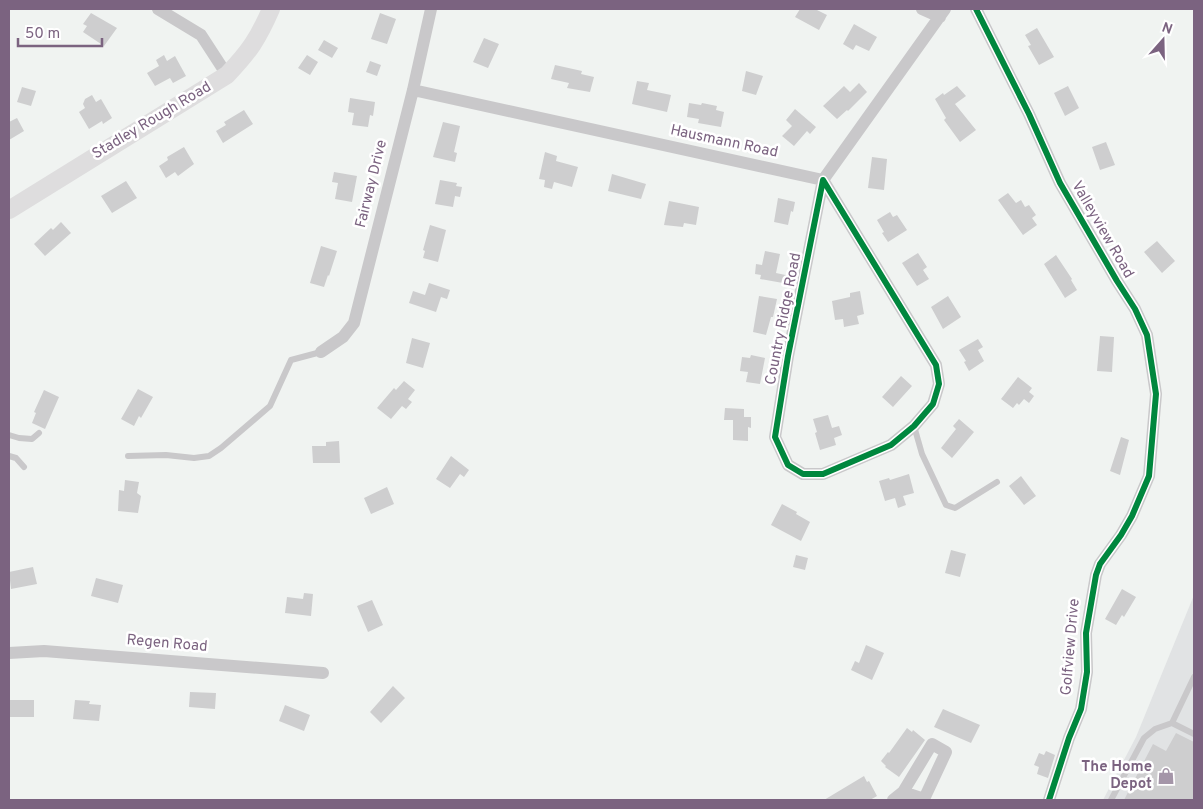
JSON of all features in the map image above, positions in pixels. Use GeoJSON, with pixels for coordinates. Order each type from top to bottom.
{"type":"FeatureCollection","features":[{"type":"Feature","properties":{"kind":"main road","name":"Stadley Rough Road"},"geometry":{"type":"LineString","coordinates":[[9,210],[227,76],[245,56],[260,34],[271,9]]}},
{"type":"Feature","properties":{"kind":"street"},"geometry":{"type":"LineString","coordinates":[[158,9],[201,35],[227,76]]}},
{"type":"Feature","properties":{"kind":"street","name":"Fairway Drive"},"geometry":{"type":"LineString","coordinates":[[321,352],[343,337],[354,323],[431,9]]}},
{"type":"Feature","properties":{"kind":"street"},"geometry":{"type":"LineString","coordinates":[[823,180],[942,13],[922,9]]}},
{"type":"Feature","properties":{"kind":"street","name":"Valleyview Road"},"geometry":{"type":"LineString","coordinates":[[976,9],[1060,184],[1135,309],[1147,335],[1156,394],[1149,476]]}},
{"type":"Feature","properties":{"kind":"street","name":"Hausmann Road"},"geometry":{"type":"LineString","coordinates":[[412,90],[823,180]]}},
{"type":"Feature","properties":{"kind":"street","name":"Country Ridge Road"},"geometry":{"type":"LineString","coordinates":[[823,180],[936,365],[939,384],[933,404],[914,426],[891,445],[823,474],[803,474],[788,465],[775,437],[788,356],[823,180]]}},
{"type":"Feature","properties":{"kind":"street","name":"Golfview Drive"},"geometry":{"type":"LineString","coordinates":[[1048,800],[1081,709],[1087,672],[1086,632],[1096,575],[1100,564],[1132,516],[1149,476]]}},
{"type":"Feature","properties":{"kind":"street","name":"Regen Road"},"geometry":{"type":"LineString","coordinates":[[9,652],[44,651],[323,673]]}},
{"type":"Feature","properties":{"kind":"lane"},"geometry":{"type":"LineString","coordinates":[[128,456],[166,455],[194,458],[209,456],[270,406],[291,360],[321,352]]}},
{"type":"Feature","properties":{"kind":"lane"},"geometry":{"type":"LineString","coordinates":[[914,426],[922,454],[946,505],[955,508],[997,482]]}},
{"type":"Feature","properties":{"kind":"lane"},"geometry":{"type":"LineString","coordinates":[[9,435],[32,439],[39,433]]}},
{"type":"Feature","properties":{"kind":"lane"},"geometry":{"type":"LineString","coordinates":[[9,456],[16,458],[24,467]]}},
{"type":"Feature","properties":{"kind":"lane"},"geometry":{"type":"LineString","coordinates":[[1110,800],[1144,738],[1155,729],[1172,723],[1194,677]]}},
{"type":"Feature","properties":{"kind":"lane"},"geometry":{"type":"LineString","coordinates":[[1172,723],[1194,734]]}},
{"type":"Feature","properties":{"kind":"shaded area"},"geometry":{"type":"Polygon","coordinates":[[[1194,595],[1194,800],[1103,800],[1136,737],[1194,595]]]}},
{"type":"Feature","properties":{"kind":"building"},"geometry":{"type":"Polygon","coordinates":[[[800,9],[815,9],[827,15],[819,30],[795,17],[800,9]]]}},
{"type":"Feature","properties":{"kind":"building"},"geometry":{"type":"Polygon","coordinates":[[[91,13],[117,28],[104,46],[83,32],[87,26],[83,24],[91,13]]]}},
{"type":"Feature","properties":{"kind":"building"},"geometry":{"type":"Polygon","coordinates":[[[380,13],[396,19],[387,44],[371,39],[380,13]]]}},
{"type":"Feature","properties":{"kind":"building"},"geometry":{"type":"Polygon","coordinates":[[[854,24],[877,37],[869,51],[856,45],[853,50],[843,44],[854,24]]]}},
{"type":"Feature","properties":{"kind":"building"},"geometry":{"type":"Polygon","coordinates":[[[1037,28],[1054,57],[1039,65],[1028,46],[1031,45],[1025,35],[1037,28]]]}},
{"type":"Feature","properties":{"kind":"building"},"geometry":{"type":"Polygon","coordinates":[[[484,38],[499,44],[488,68],[473,62],[484,38]]]}},
{"type":"Feature","properties":{"kind":"building"},"geometry":{"type":"Polygon","coordinates":[[[324,40],[338,48],[332,58],[318,50],[324,40]]]}},
{"type":"Feature","properties":{"kind":"building"},"geometry":{"type":"Polygon","coordinates":[[[164,55],[167,61],[175,56],[186,76],[173,83],[170,78],[155,86],[147,73],[159,66],[156,60],[164,55]]]}},
{"type":"Feature","properties":{"kind":"building"},"geometry":{"type":"Polygon","coordinates":[[[307,55],[318,62],[310,75],[298,68],[307,55]]]}},
{"type":"Feature","properties":{"kind":"building"},"geometry":{"type":"Polygon","coordinates":[[[370,61],[381,65],[377,76],[366,72],[370,61]]]}},
{"type":"Feature","properties":{"kind":"building"},"geometry":{"type":"Polygon","coordinates":[[[555,65],[582,71],[581,74],[594,77],[590,92],[567,88],[569,83],[551,79],[555,65]]]}},
{"type":"Feature","properties":{"kind":"building"},"geometry":{"type":"Polygon","coordinates":[[[746,71],[763,76],[756,95],[742,91],[746,71]]]}},
{"type":"Feature","properties":{"kind":"building"},"geometry":{"type":"Polygon","coordinates":[[[637,81],[649,83],[647,90],[671,95],[667,112],[632,104],[637,81]]]}},
{"type":"Feature","properties":{"kind":"building"},"geometry":{"type":"Polygon","coordinates":[[[859,83],[867,92],[837,119],[823,106],[844,86],[850,92],[859,83]]]}},
{"type":"Feature","properties":{"kind":"building"},"geometry":{"type":"Polygon","coordinates":[[[957,86],[966,96],[955,104],[976,130],[960,142],[944,120],[946,118],[935,99],[957,86]]]}},
{"type":"Feature","properties":{"kind":"building"},"geometry":{"type":"Polygon","coordinates":[[[1068,86],[1079,108],[1065,116],[1054,93],[1068,86]]]}},
{"type":"Feature","properties":{"kind":"building"},"geometry":{"type":"Polygon","coordinates":[[[22,87],[36,91],[31,106],[17,102],[22,87]]]}},
{"type":"Feature","properties":{"kind":"building"},"geometry":{"type":"Polygon","coordinates":[[[92,95],[96,102],[101,99],[112,118],[103,124],[102,121],[89,129],[79,112],[85,108],[83,104],[85,99],[92,95]]]}},
{"type":"Feature","properties":{"kind":"building"},"geometry":{"type":"Polygon","coordinates":[[[350,98],[375,102],[373,116],[370,115],[368,127],[352,125],[354,113],[348,112],[350,98]]]}},
{"type":"Feature","properties":{"kind":"building"},"geometry":{"type":"Polygon","coordinates":[[[689,103],[717,106],[716,110],[724,112],[721,127],[698,123],[699,119],[687,117],[689,103]]]}},
{"type":"Feature","properties":{"kind":"building"},"geometry":{"type":"Polygon","coordinates":[[[795,109],[816,127],[810,134],[807,131],[794,146],[782,136],[792,126],[786,120],[795,109]]]}},
{"type":"Feature","properties":{"kind":"building"},"geometry":{"type":"Polygon","coordinates":[[[244,110],[253,124],[223,143],[216,131],[226,125],[224,122],[244,110]]]}},
{"type":"Feature","properties":{"kind":"building"},"geometry":{"type":"Polygon","coordinates":[[[17,118],[24,131],[9,140],[9,122],[17,118]]]}},
{"type":"Feature","properties":{"kind":"building"},"geometry":{"type":"Polygon","coordinates":[[[443,122],[460,126],[454,152],[457,153],[455,162],[433,157],[443,122]]]}},
{"type":"Feature","properties":{"kind":"building"},"geometry":{"type":"Polygon","coordinates":[[[1106,142],[1115,165],[1100,170],[1092,147],[1106,142]]]}},
{"type":"Feature","properties":{"kind":"building"},"geometry":{"type":"Polygon","coordinates":[[[184,147],[194,164],[178,176],[175,172],[166,178],[159,166],[168,160],[167,157],[184,147]]]}},
{"type":"Feature","properties":{"kind":"building"},"geometry":{"type":"Polygon","coordinates":[[[545,152],[557,156],[556,161],[578,167],[572,187],[554,182],[552,189],[544,187],[545,180],[539,179],[545,152]]]}},
{"type":"Feature","properties":{"kind":"building"},"geometry":{"type":"Polygon","coordinates":[[[872,157],[887,159],[884,190],[868,188],[872,157]]]}},
{"type":"Feature","properties":{"kind":"building"},"geometry":{"type":"Polygon","coordinates":[[[334,172],[357,176],[352,202],[335,199],[338,183],[332,182],[334,172]]]}},
{"type":"Feature","properties":{"kind":"building"},"geometry":{"type":"Polygon","coordinates":[[[612,174],[646,184],[641,199],[608,191],[612,174]]]}},
{"type":"Feature","properties":{"kind":"building"},"geometry":{"type":"Polygon","coordinates":[[[440,180],[457,183],[456,186],[462,187],[460,197],[455,196],[453,207],[435,204],[440,180]]]}},
{"type":"Feature","properties":{"kind":"building"},"geometry":{"type":"Polygon","coordinates":[[[126,181],[137,198],[112,213],[101,196],[126,181]]]}},
{"type":"Feature","properties":{"kind":"building"},"geometry":{"type":"Polygon","coordinates":[[[1008,193],[1016,203],[1021,200],[1025,207],[1029,205],[1036,215],[1032,218],[1037,225],[1023,235],[998,200],[1008,193]]]}},
{"type":"Feature","properties":{"kind":"building"},"geometry":{"type":"Polygon","coordinates":[[[778,198],[795,202],[788,225],[774,222],[778,198]]]}},
{"type":"Feature","properties":{"kind":"building"},"geometry":{"type":"Polygon","coordinates":[[[669,201],[699,207],[696,225],[684,223],[683,227],[664,225],[669,201]]]}},
{"type":"Feature","properties":{"kind":"building"},"geometry":{"type":"Polygon","coordinates":[[[890,212],[893,217],[897,215],[907,230],[888,242],[877,220],[890,212]]]}},
{"type":"Feature","properties":{"kind":"building"},"geometry":{"type":"Polygon","coordinates":[[[61,222],[71,233],[45,256],[34,244],[51,228],[53,230],[61,222]]]}},
{"type":"Feature","properties":{"kind":"building"},"geometry":{"type":"Polygon","coordinates":[[[430,225],[446,230],[438,262],[423,258],[425,251],[423,250],[430,225]]]}},
{"type":"Feature","properties":{"kind":"building"},"geometry":{"type":"Polygon","coordinates":[[[1157,241],[1175,261],[1162,273],[1144,252],[1157,241]]]}},
{"type":"Feature","properties":{"kind":"building"},"geometry":{"type":"Polygon","coordinates":[[[321,246],[337,251],[324,287],[310,283],[321,246]]]}},
{"type":"Feature","properties":{"kind":"building"},"geometry":{"type":"Polygon","coordinates":[[[765,251],[780,254],[776,273],[795,277],[794,285],[760,279],[761,275],[755,274],[756,264],[762,265],[765,251]]]}},
{"type":"Feature","properties":{"kind":"building"},"geometry":{"type":"Polygon","coordinates":[[[918,253],[927,267],[923,270],[929,279],[917,286],[902,263],[918,253]]]}},
{"type":"Feature","properties":{"kind":"building"},"geometry":{"type":"Polygon","coordinates":[[[1056,255],[1077,290],[1065,298],[1044,264],[1056,255]]]}},
{"type":"Feature","properties":{"kind":"building"},"geometry":{"type":"Polygon","coordinates":[[[429,283],[450,290],[447,299],[441,297],[436,312],[409,303],[413,291],[425,295],[429,283]]]}},
{"type":"Feature","properties":{"kind":"building"},"geometry":{"type":"Polygon","coordinates":[[[860,291],[864,314],[857,316],[859,324],[844,327],[843,319],[835,320],[832,301],[850,297],[850,293],[860,291]]]}},
{"type":"Feature","properties":{"kind":"building"},"geometry":{"type":"Polygon","coordinates":[[[759,296],[777,299],[766,335],[753,332],[759,296]]]}},
{"type":"Feature","properties":{"kind":"building"},"geometry":{"type":"Polygon","coordinates":[[[948,296],[961,317],[943,329],[931,307],[948,296]]]}},
{"type":"Feature","properties":{"kind":"building"},"geometry":{"type":"Polygon","coordinates":[[[1100,336],[1114,337],[1112,372],[1097,371],[1100,336]]]}},
{"type":"Feature","properties":{"kind":"building"},"geometry":{"type":"Polygon","coordinates":[[[412,338],[430,343],[423,368],[406,363],[412,338]]]}},
{"type":"Feature","properties":{"kind":"building"},"geometry":{"type":"Polygon","coordinates":[[[978,339],[983,347],[978,350],[984,361],[969,371],[964,362],[966,361],[959,350],[978,339]]]}},
{"type":"Feature","properties":{"kind":"building"},"geometry":{"type":"Polygon","coordinates":[[[751,355],[765,358],[760,384],[746,382],[748,372],[740,371],[742,357],[750,358],[751,355]]]}},
{"type":"Feature","properties":{"kind":"building"},"geometry":{"type":"Polygon","coordinates":[[[901,376],[912,386],[893,407],[882,397],[901,376]]]}},
{"type":"Feature","properties":{"kind":"building"},"geometry":{"type":"Polygon","coordinates":[[[1018,377],[1032,388],[1029,392],[1034,396],[1029,403],[1024,399],[1013,408],[1001,399],[1018,377]]]}},
{"type":"Feature","properties":{"kind":"building"},"geometry":{"type":"Polygon","coordinates":[[[404,381],[415,390],[408,399],[412,402],[406,409],[402,406],[391,419],[377,408],[394,388],[396,390],[404,381]]]}},
{"type":"Feature","properties":{"kind":"building"},"geometry":{"type":"Polygon","coordinates":[[[138,389],[153,397],[134,426],[121,419],[138,389]]]}},
{"type":"Feature","properties":{"kind":"building"},"geometry":{"type":"Polygon","coordinates":[[[44,390],[59,397],[45,429],[32,423],[36,413],[34,412],[44,390]]]}},
{"type":"Feature","properties":{"kind":"building"},"geometry":{"type":"Polygon","coordinates":[[[725,408],[744,409],[744,417],[751,417],[751,428],[748,427],[748,441],[733,440],[733,420],[724,420],[725,408]]]}},
{"type":"Feature","properties":{"kind":"building"},"geometry":{"type":"Polygon","coordinates":[[[828,415],[832,428],[839,426],[842,435],[834,438],[836,445],[820,450],[813,419],[828,415]]]}},
{"type":"Feature","properties":{"kind":"building"},"geometry":{"type":"Polygon","coordinates":[[[959,419],[974,432],[952,458],[941,448],[956,429],[953,426],[959,419]]]}},
{"type":"Feature","properties":{"kind":"building"},"geometry":{"type":"Polygon","coordinates":[[[1121,437],[1129,440],[1120,475],[1110,471],[1121,437]]]}},
{"type":"Feature","properties":{"kind":"building"},"geometry":{"type":"Polygon","coordinates":[[[339,441],[340,463],[313,463],[312,446],[326,446],[326,442],[339,441]]]}},
{"type":"Feature","properties":{"kind":"building"},"geometry":{"type":"Polygon","coordinates":[[[451,456],[469,470],[464,477],[460,474],[450,488],[436,479],[451,456]]]}},
{"type":"Feature","properties":{"kind":"building"},"geometry":{"type":"Polygon","coordinates":[[[909,474],[914,493],[903,496],[906,505],[898,508],[895,498],[885,501],[879,481],[889,478],[890,480],[909,474]]]}},
{"type":"Feature","properties":{"kind":"building"},"geometry":{"type":"Polygon","coordinates":[[[1021,476],[1036,496],[1024,505],[1009,486],[1021,476]]]}},
{"type":"Feature","properties":{"kind":"building"},"geometry":{"type":"Polygon","coordinates":[[[125,480],[139,482],[137,493],[141,496],[138,513],[118,511],[119,490],[124,491],[125,480]]]}},
{"type":"Feature","properties":{"kind":"building"},"geometry":{"type":"Polygon","coordinates":[[[387,487],[394,504],[371,514],[364,498],[387,487]]]}},
{"type":"Feature","properties":{"kind":"building"},"geometry":{"type":"Polygon","coordinates":[[[782,504],[810,522],[801,541],[771,525],[782,504]]]}},
{"type":"Feature","properties":{"kind":"building"},"geometry":{"type":"Polygon","coordinates":[[[951,550],[966,554],[960,577],[945,573],[951,550]]]}},
{"type":"Feature","properties":{"kind":"building"},"geometry":{"type":"Polygon","coordinates":[[[796,555],[808,558],[805,570],[793,567],[796,555]]]}},
{"type":"Feature","properties":{"kind":"building"},"geometry":{"type":"Polygon","coordinates":[[[33,567],[37,584],[11,589],[9,572],[33,567]]]}},
{"type":"Feature","properties":{"kind":"building"},"geometry":{"type":"Polygon","coordinates":[[[96,578],[123,585],[118,603],[91,596],[96,578]]]}},
{"type":"Feature","properties":{"kind":"building"},"geometry":{"type":"Polygon","coordinates":[[[1122,589],[1136,597],[1124,617],[1122,615],[1116,625],[1105,619],[1122,589]]]}},
{"type":"Feature","properties":{"kind":"building"},"geometry":{"type":"Polygon","coordinates":[[[304,593],[313,594],[311,616],[285,613],[287,597],[303,599],[304,593]]]}},
{"type":"Feature","properties":{"kind":"building"},"geometry":{"type":"Polygon","coordinates":[[[372,600],[383,625],[368,632],[357,606],[372,600]]]}},
{"type":"Feature","properties":{"kind":"building"},"geometry":{"type":"Polygon","coordinates":[[[866,645],[884,653],[872,680],[851,670],[855,661],[859,663],[866,645]]]}},
{"type":"Feature","properties":{"kind":"building"},"geometry":{"type":"Polygon","coordinates":[[[393,686],[405,698],[381,723],[370,712],[393,686]]]}},
{"type":"Feature","properties":{"kind":"building"},"geometry":{"type":"Polygon","coordinates":[[[190,692],[216,693],[215,709],[189,707],[190,692]]]}},
{"type":"Feature","properties":{"kind":"building"},"geometry":{"type":"Polygon","coordinates":[[[9,700],[34,700],[34,717],[9,717],[9,700]]]}},
{"type":"Feature","properties":{"kind":"building"},"geometry":{"type":"Polygon","coordinates":[[[75,700],[90,701],[89,704],[101,705],[99,721],[73,719],[75,700]]]}},
{"type":"Feature","properties":{"kind":"building"},"geometry":{"type":"Polygon","coordinates":[[[285,705],[310,715],[304,731],[279,721],[285,705]]]}},
{"type":"Feature","properties":{"kind":"building"},"geometry":{"type":"Polygon","coordinates":[[[943,709],[980,725],[971,743],[934,727],[943,709]]]}},
{"type":"Feature","properties":{"kind":"building"},"geometry":{"type":"Polygon","coordinates":[[[907,728],[912,732],[913,730],[925,740],[899,777],[885,767],[881,761],[907,728]]]}},
{"type":"Feature","properties":{"kind":"building","name":"The Home Depot"},"geometry":{"type":"Polygon","coordinates":[[[1176,733],[1194,742],[1194,800],[1124,800],[1153,744],[1166,751],[1176,733]]]}},
{"type":"Feature","properties":{"kind":"building"},"geometry":{"type":"Polygon","coordinates":[[[1046,751],[1055,755],[1048,778],[1037,774],[1039,767],[1034,765],[1039,753],[1044,755],[1046,751]]]}},
{"type":"Feature","properties":{"kind":"building"},"geometry":{"type":"Polygon","coordinates":[[[864,776],[877,796],[870,800],[824,800],[864,776]]]}},
{"type":"Feature","properties":{"kind":"cycle path"},"geometry":{"type":"LineString","coordinates":[[976,9],[1029,114],[1060,183],[1135,309],[1147,335],[1156,394],[1149,476],[1132,516],[1100,564],[1096,575],[1086,633],[1087,672],[1081,709],[1069,738],[1049,800]]}},
{"type":"Feature","properties":{"kind":"cycle path"},"geometry":{"type":"LineString","coordinates":[[823,180],[936,365],[939,384],[933,404],[914,426],[891,445],[823,474],[803,474],[788,465],[775,437],[788,356],[823,180]]}},
{"type":"Feature","properties":{"kind":"place","name":"The Home Depot"},"geometry":{"type":"Point","coordinates":[1166,776]}}]}
